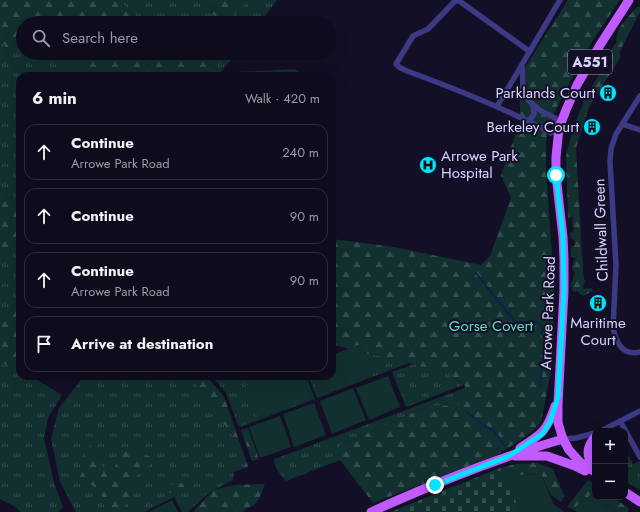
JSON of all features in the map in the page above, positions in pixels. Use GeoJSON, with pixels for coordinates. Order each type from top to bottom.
{"type":"FeatureCollection","features":[{"type":"Feature","properties":{"kind":"main road","name":"Arrowe Park Road"},"geometry":{"type":"LineString","coordinates":[[592,470],[580,462],[568,450],[558,423],[564,291],[563,237],[556,175],[556,157],[559,128],[577,85],[600,44],[629,0]]}},
{"type":"Feature","properties":{"kind":"main road"},"geometry":{"type":"LineString","coordinates":[[509,456],[542,434],[550,422],[558,397]]}},
{"type":"Feature","properties":{"kind":"main road"},"geometry":{"type":"LineString","coordinates":[[371,512],[407,496],[509,456],[563,439]]}},
{"type":"Feature","properties":{"kind":"main road"},"geometry":{"type":"LineString","coordinates":[[592,443],[588,450],[588,457],[592,466]]}},
{"type":"Feature","properties":{"kind":"main road"},"geometry":{"type":"LineString","coordinates":[[509,456],[548,456],[575,466],[592,474]]}},
{"type":"Feature","properties":{"kind":"main road"},"geometry":{"type":"LineString","coordinates":[[628,494],[640,502]]}},
{"type":"Feature","properties":{"kind":"street"},"geometry":{"type":"LineString","coordinates":[[522,66],[523,88],[530,101],[541,111],[555,118],[559,128],[550,133],[497,106],[407,71],[396,64],[413,36],[428,29],[454,2],[458,0],[529,51]]}},
{"type":"Feature","properties":{"kind":"street"},"geometry":{"type":"LineString","coordinates":[[497,106],[560,0]]}},
{"type":"Feature","properties":{"kind":"street","name":"Childwall Green"},"geometry":{"type":"LineString","coordinates":[[640,96],[613,141],[610,162],[616,265],[614,328],[616,341],[626,351],[632,354],[640,352]]}},
{"type":"Feature","properties":{"kind":"street"},"geometry":{"type":"LineString","coordinates":[[529,121],[534,114],[533,104]]}},
{"type":"Feature","properties":{"kind":"street"},"geometry":{"type":"LineString","coordinates":[[622,124],[640,130]]}},
{"type":"Feature","properties":{"kind":"street"},"geometry":{"type":"LineString","coordinates":[[607,428],[640,411]]}},
{"type":"Feature","properties":{"kind":"street"},"geometry":{"type":"LineString","coordinates":[[620,421],[640,457]]}},
{"type":"Feature","properties":{"kind":"street"},"geometry":{"type":"LineString","coordinates":[[563,439],[576,438],[592,434]]}},
{"type":"Feature","properties":{"kind":"green space"},"geometry":{"type":"Polygon","coordinates":[[[0,0],[116,0],[128,8],[136,16],[16,16],[16,50],[10,51],[0,41],[0,0]]]}},
{"type":"Feature","properties":{"kind":"green space"},"geometry":{"type":"Polygon","coordinates":[[[116,0],[219,0],[211,13],[215,16],[136,16],[128,8],[116,0]]]}},
{"type":"Feature","properties":{"kind":"green space"},"geometry":{"type":"Polygon","coordinates":[[[219,0],[248,0],[233,16],[215,16],[211,13],[219,0]]]}},
{"type":"Feature","properties":{"kind":"green space"},"geometry":{"type":"Polygon","coordinates":[[[248,0],[277,0],[265,16],[233,16],[248,0]]]}},
{"type":"Feature","properties":{"kind":"green space","name":"Gorse Covert"},"geometry":{"type":"Polygon","coordinates":[[[568,0],[620,0],[586,51],[549,123],[546,142],[546,169],[555,297],[550,376],[541,422],[534,430],[518,442],[495,456],[373,503],[340,460],[339,446],[428,406],[460,405],[465,386],[449,373],[363,352],[361,344],[349,349],[336,345],[336,240],[394,247],[481,265],[490,256],[511,198],[501,175],[520,122],[520,75],[568,0]]]}},
{"type":"Feature","properties":{"kind":"green space"},"geometry":{"type":"Polygon","coordinates":[[[637,7],[640,7],[640,12],[620,51],[620,58],[589,107],[576,148],[582,255],[585,281],[582,289],[592,288],[593,291],[583,296],[578,291],[574,292],[572,290],[571,284],[575,273],[572,268],[574,260],[577,259],[571,257],[571,247],[575,245],[570,233],[574,231],[572,224],[573,216],[568,219],[566,155],[574,126],[585,98],[603,68],[604,59],[616,43],[617,33],[622,24],[637,7]]]}},
{"type":"Feature","properties":{"kind":"green space"},"geometry":{"type":"Polygon","coordinates":[[[0,41],[10,51],[16,50],[16,60],[71,60],[77,72],[16,72],[16,202],[14,202],[0,190],[0,41]]]}},
{"type":"Feature","properties":{"kind":"green space"},"geometry":{"type":"Polygon","coordinates":[[[71,60],[205,60],[219,72],[77,72],[71,60]]]}},
{"type":"Feature","properties":{"kind":"green space"},"geometry":{"type":"Polygon","coordinates":[[[205,60],[231,60],[221,72],[219,72],[205,60]]]}},
{"type":"Feature","properties":{"kind":"green space"},"geometry":{"type":"Polygon","coordinates":[[[295,69],[300,72],[239,72],[295,69]]]}},
{"type":"Feature","properties":{"kind":"green space"},"geometry":{"type":"Polygon","coordinates":[[[0,190],[14,202],[16,202],[16,251],[0,250],[0,190]]]}},
{"type":"Feature","properties":{"kind":"green space"},"geometry":{"type":"Polygon","coordinates":[[[0,250],[12,250],[16,251],[16,308],[6,308],[0,311],[0,250]]]}},
{"type":"Feature","properties":{"kind":"green space"},"geometry":{"type":"Polygon","coordinates":[[[16,307],[16,370],[0,361],[0,311],[6,308],[16,307]]]}},
{"type":"Feature","properties":{"kind":"green space"},"geometry":{"type":"Polygon","coordinates":[[[361,344],[373,376],[320,396],[314,380],[336,380],[336,353],[361,344]]]}},
{"type":"Feature","properties":{"kind":"green space"},"geometry":{"type":"Polygon","coordinates":[[[363,352],[409,363],[317,398],[310,380],[314,380],[320,395],[372,376],[363,352]]]}},
{"type":"Feature","properties":{"kind":"green space"},"geometry":{"type":"Polygon","coordinates":[[[0,361],[16,370],[16,380],[38,380],[62,395],[48,418],[44,438],[54,483],[63,507],[58,512],[21,512],[14,506],[0,499],[0,361]]]}},
{"type":"Feature","properties":{"kind":"green space"},"geometry":{"type":"Polygon","coordinates":[[[414,364],[449,373],[463,385],[406,407],[392,372],[414,364]]]}},
{"type":"Feature","properties":{"kind":"green space"},"geometry":{"type":"Polygon","coordinates":[[[388,376],[400,407],[369,420],[356,388],[388,376]]]}},
{"type":"Feature","properties":{"kind":"green space"},"geometry":{"type":"Polygon","coordinates":[[[81,380],[209,380],[224,397],[248,467],[234,472],[233,480],[210,492],[188,512],[182,512],[174,497],[144,512],[76,512],[60,482],[51,439],[59,408],[81,380]]]}},
{"type":"Feature","properties":{"kind":"green space"},"geometry":{"type":"Polygon","coordinates":[[[194,380],[209,380],[224,397],[248,467],[245,467],[231,433],[212,409],[194,380]]]}},
{"type":"Feature","properties":{"kind":"green space"},"geometry":{"type":"Polygon","coordinates":[[[215,380],[262,380],[246,386],[311,399],[304,380],[308,380],[315,399],[240,427],[226,393],[215,380]]]}},
{"type":"Feature","properties":{"kind":"green space"},"geometry":{"type":"Polygon","coordinates":[[[262,380],[304,380],[311,399],[258,419],[246,386],[262,380]]]}},
{"type":"Feature","properties":{"kind":"green space"},"geometry":{"type":"Polygon","coordinates":[[[353,388],[366,420],[332,434],[320,401],[353,388]]]}},
{"type":"Feature","properties":{"kind":"green space"},"geometry":{"type":"Polygon","coordinates":[[[465,388],[460,405],[428,406],[339,446],[340,460],[286,481],[275,466],[274,460],[277,458],[465,388]]]}},
{"type":"Feature","properties":{"kind":"green space"},"geometry":{"type":"Polygon","coordinates":[[[314,403],[326,435],[294,447],[283,414],[314,403]]]}},
{"type":"Feature","properties":{"kind":"green space"},"geometry":{"type":"Polygon","coordinates":[[[280,416],[291,447],[260,458],[249,427],[280,416]]]}},
{"type":"Feature","properties":{"kind":"green space"},"geometry":{"type":"Polygon","coordinates":[[[248,428],[259,459],[252,461],[241,430],[248,428]]]}},
{"type":"Feature","properties":{"kind":"green space"},"geometry":{"type":"Polygon","coordinates":[[[85,440],[89,443],[103,468],[106,469],[115,467],[122,450],[127,448],[151,457],[153,463],[138,472],[126,503],[120,512],[112,512],[106,505],[101,493],[92,485],[78,480],[85,468],[82,443],[85,440]]]}},
{"type":"Feature","properties":{"kind":"green space"},"geometry":{"type":"Polygon","coordinates":[[[628,454],[633,464],[640,461],[640,490],[628,483],[628,454]]]}},
{"type":"Feature","properties":{"kind":"green space"},"geometry":{"type":"Polygon","coordinates":[[[537,463],[553,469],[564,496],[561,502],[551,495],[541,474],[520,475],[491,485],[395,512],[500,468],[516,464],[537,463]]]}},
{"type":"Feature","properties":{"kind":"green space"},"geometry":{"type":"Polygon","coordinates":[[[500,468],[521,512],[390,512],[500,468]]]}},
{"type":"Feature","properties":{"kind":"green space"},"geometry":{"type":"Polygon","coordinates":[[[541,474],[553,503],[565,512],[521,512],[505,480],[520,475],[541,474]]]}},
{"type":"Feature","properties":{"kind":"green space"},"geometry":{"type":"Polygon","coordinates":[[[588,480],[592,483],[592,496],[573,509],[567,507],[588,480]]]}},
{"type":"Feature","properties":{"kind":"green space"},"geometry":{"type":"Polygon","coordinates":[[[187,483],[194,486],[187,492],[176,494],[164,491],[168,485],[187,483]]]}},
{"type":"Feature","properties":{"kind":"green space"},"geometry":{"type":"Polygon","coordinates":[[[265,484],[258,501],[243,512],[193,512],[213,490],[235,485],[265,484]]]}},
{"type":"Feature","properties":{"kind":"green space"},"geometry":{"type":"Polygon","coordinates":[[[591,495],[592,500],[599,500],[617,512],[577,512],[573,509],[591,495]]]}},
{"type":"Feature","properties":{"kind":"green space"},"geometry":{"type":"Polygon","coordinates":[[[172,500],[178,512],[149,512],[172,500]]]}},
{"type":"Feature","properties":{"kind":"green space"},"geometry":{"type":"Polygon","coordinates":[[[599,500],[617,500],[629,508],[628,512],[617,512],[599,500]]]}},
{"type":"Feature","properties":{"kind":"waterway"},"geometry":{"type":"LineString","coordinates":[[476,273],[515,322],[537,322],[542,327],[542,334],[545,339],[540,387]]}},
{"type":"Feature","properties":{"kind":"waterway"},"geometry":{"type":"LineString","coordinates":[[468,413],[483,425],[493,430],[505,446]]}},
{"type":"Feature","properties":{"kind":"place","name":"Parklands Court"},"geometry":{"type":"Point","coordinates":[608,93]}},
{"type":"Feature","properties":{"kind":"place","name":"Berkeley Court"},"geometry":{"type":"Point","coordinates":[592,127]}},
{"type":"Feature","properties":{"kind":"place","name":"Arrowe Park Hospital"},"geometry":{"type":"Point","coordinates":[428,165]}},
{"type":"Feature","properties":{"kind":"place","name":"Maritime Court"},"geometry":{"type":"Point","coordinates":[598,303]}},
{"type":"Feature","properties":{"kind":"route"},"geometry":{"type":"LineString","coordinates":[[435,485],[509,456],[542,434],[550,422],[558,397],[564,291],[563,237],[556,175]]}}]}
